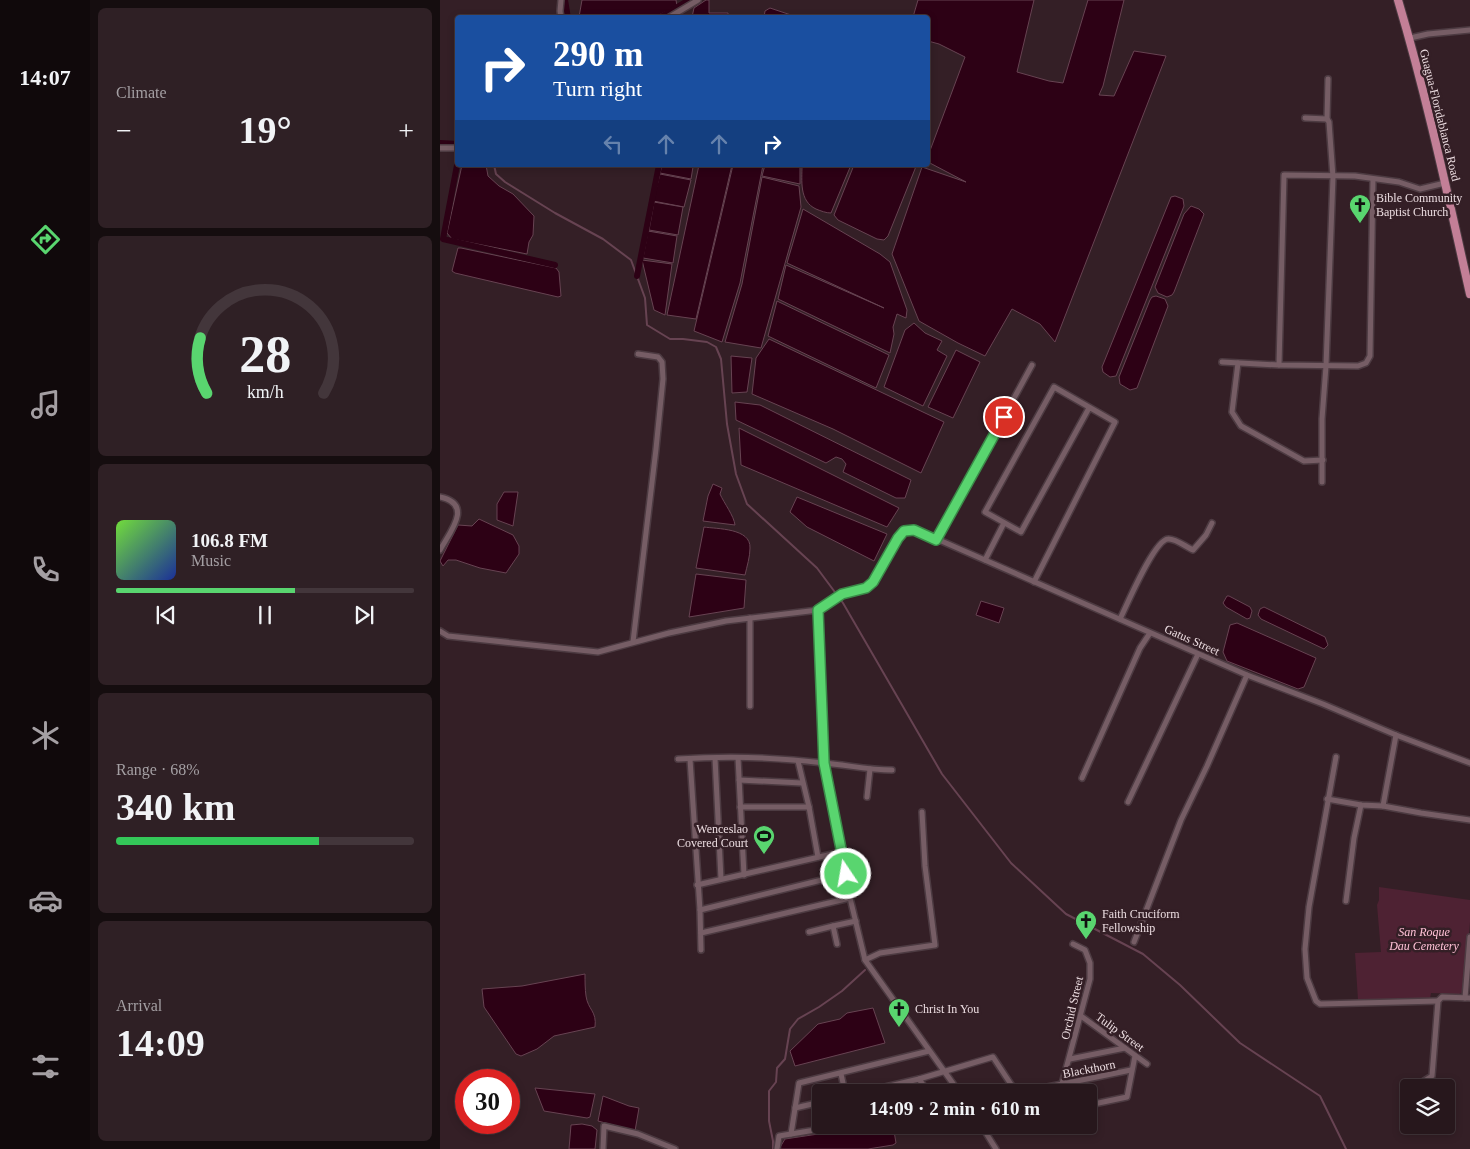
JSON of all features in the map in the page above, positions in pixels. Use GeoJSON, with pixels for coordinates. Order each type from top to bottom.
{"type":"FeatureCollection","features":[{"type":"Feature","properties":{"kind":"main road","name":"Guagua-Floridablanca Road"},"geometry":{"type":"LineString","coordinates":[[1398,0],[1410,38],[1470,294]]}},
{"type":"Feature","properties":{"kind":"street"},"geometry":{"type":"LineString","coordinates":[[561,0],[561,15]]}},
{"type":"Feature","properties":{"kind":"street"},"geometry":{"type":"LineString","coordinates":[[673,15],[698,0]]}},
{"type":"Feature","properties":{"kind":"street"},"geometry":{"type":"LineString","coordinates":[[1410,38],[1428,34],[1470,30]]}},
{"type":"Feature","properties":{"kind":"street"},"geometry":{"type":"LineString","coordinates":[[1322,482],[1322,419],[1326,366],[1333,177],[1329,122],[1326,119],[1328,79]]}},
{"type":"Feature","properties":{"kind":"street"},"geometry":{"type":"LineString","coordinates":[[1305,118],[1326,119]]}},
{"type":"Feature","properties":{"kind":"street"},"geometry":{"type":"LineString","coordinates":[[440,148],[455,148]]}},
{"type":"Feature","properties":{"kind":"street"},"geometry":{"type":"LineString","coordinates":[[1279,365],[1284,175],[1355,176],[1399,182],[1420,189],[1445,183]]}},
{"type":"Feature","properties":{"kind":"street"},"geometry":{"type":"LineString","coordinates":[[1222,362],[1326,366],[1358,366],[1366,363],[1370,356],[1373,179]]}},
{"type":"Feature","properties":{"kind":"street"},"geometry":{"type":"LineString","coordinates":[[632,642],[663,379],[662,362],[658,357],[638,354]]}},
{"type":"Feature","properties":{"kind":"street"},"geometry":{"type":"LineString","coordinates":[[1238,363],[1232,412],[1241,426],[1304,461],[1323,460]]}},
{"type":"Feature","properties":{"kind":"street"},"geometry":{"type":"LineString","coordinates":[[936,540],[1032,365]]}},
{"type":"Feature","properties":{"kind":"street"},"geometry":{"type":"LineString","coordinates":[[1034,582],[1115,422],[1054,387],[985,512],[1021,532],[1089,408]]}},
{"type":"Feature","properties":{"kind":"street"},"geometry":{"type":"LineString","coordinates":[[440,497],[446,498],[455,504],[458,511],[456,521],[440,550]]}},
{"type":"Feature","properties":{"kind":"street"},"geometry":{"type":"LineString","coordinates":[[984,560],[1004,523]]}},
{"type":"Feature","properties":{"kind":"street"},"geometry":{"type":"LineString","coordinates":[[1120,619],[1146,566],[1160,543],[1170,538],[1193,550],[1206,535],[1212,523]]}},
{"type":"Feature","properties":{"kind":"street","name":"Gatus Street"},"geometry":{"type":"LineString","coordinates":[[818,610],[842,594],[866,588],[873,582],[898,538],[908,529],[914,530],[1247,675],[1396,735],[1470,762]]}},
{"type":"Feature","properties":{"kind":"street"},"geometry":{"type":"LineString","coordinates":[[440,631],[448,636],[598,652],[632,642],[726,621],[818,610],[824,763],[850,898],[865,960],[953,1084]]}},
{"type":"Feature","properties":{"kind":"street"},"geometry":{"type":"LineString","coordinates":[[750,618],[750,706]]}},
{"type":"Feature","properties":{"kind":"street"},"geometry":{"type":"LineString","coordinates":[[1082,778],[1140,648],[1150,633]]}},
{"type":"Feature","properties":{"kind":"street"},"geometry":{"type":"LineString","coordinates":[[1128,802],[1198,654]]}},
{"type":"Feature","properties":{"kind":"street"},"geometry":{"type":"LineString","coordinates":[[1134,942],[1181,820],[1247,675]]}},
{"type":"Feature","properties":{"kind":"street"},"geometry":{"type":"LineString","coordinates":[[1383,806],[1396,735]]}},
{"type":"Feature","properties":{"kind":"street"},"geometry":{"type":"LineString","coordinates":[[1336,757],[1309,907],[1305,949],[1307,978],[1316,1002],[1320,1004],[1467,998],[1470,937]]}},
{"type":"Feature","properties":{"kind":"street"},"geometry":{"type":"LineString","coordinates":[[714,758],[721,879]]}},
{"type":"Feature","properties":{"kind":"street"},"geometry":{"type":"LineString","coordinates":[[738,758],[744,875]]}},
{"type":"Feature","properties":{"kind":"street"},"geometry":{"type":"LineString","coordinates":[[678,760],[738,758],[824,763],[892,770]]}},
{"type":"Feature","properties":{"kind":"street"},"geometry":{"type":"LineString","coordinates":[[690,759],[701,950]]}},
{"type":"Feature","properties":{"kind":"street"},"geometry":{"type":"LineString","coordinates":[[798,761],[818,858]]}},
{"type":"Feature","properties":{"kind":"street"},"geometry":{"type":"LineString","coordinates":[[867,797],[870,769]]}},
{"type":"Feature","properties":{"kind":"street"},"geometry":{"type":"LineString","coordinates":[[739,780],[802,783]]}},
{"type":"Feature","properties":{"kind":"street"},"geometry":{"type":"LineString","coordinates":[[1328,799],[1470,820]]}},
{"type":"Feature","properties":{"kind":"street"},"geometry":{"type":"LineString","coordinates":[[1346,901],[1354,838],[1361,805]]}},
{"type":"Feature","properties":{"kind":"street"},"geometry":{"type":"LineString","coordinates":[[740,806],[809,807]]}},
{"type":"Feature","properties":{"kind":"street"},"geometry":{"type":"LineString","coordinates":[[865,960],[880,953],[935,945],[922,812]]}},
{"type":"Feature","properties":{"kind":"street"},"geometry":{"type":"LineString","coordinates":[[697,884],[841,852]]}},
{"type":"Feature","properties":{"kind":"street"},"geometry":{"type":"LineString","coordinates":[[700,910],[846,874]]}},
{"type":"Feature","properties":{"kind":"street"},"geometry":{"type":"LineString","coordinates":[[701,933],[850,898]]}},
{"type":"Feature","properties":{"kind":"street"},"geometry":{"type":"LineString","coordinates":[[809,932],[856,921]]}},
{"type":"Feature","properties":{"kind":"street"},"geometry":{"type":"LineString","coordinates":[[834,926],[837,944]]}},
{"type":"Feature","properties":{"kind":"street","name":"Orchid Street"},"geometry":{"type":"LineString","coordinates":[[1062,1084],[1090,979],[1090,963],[1085,950],[1073,944]]}},
{"type":"Feature","properties":{"kind":"street"},"geometry":{"type":"LineString","coordinates":[[1427,1079],[1432,1076],[1440,999]]}},
{"type":"Feature","properties":{"kind":"street","name":"Tulip Street"},"geometry":{"type":"LineString","coordinates":[[1081,1016],[1147,1064]]}},
{"type":"Feature","properties":{"kind":"street"},"geometry":{"type":"LineString","coordinates":[[1070,1059],[1125,1048]]}},
{"type":"Feature","properties":{"kind":"street"},"geometry":{"type":"LineString","coordinates":[[792,1134],[799,1083],[929,1051]]}},
{"type":"Feature","properties":{"kind":"street"},"geometry":{"type":"LineString","coordinates":[[1097,1103],[1127,1097],[1135,1056]]}},
{"type":"Feature","properties":{"kind":"street"},"geometry":{"type":"LineString","coordinates":[[898,1084],[993,1057],[1011,1084]]}},
{"type":"Feature","properties":{"kind":"street","name":"Blackthorn"},"geometry":{"type":"LineString","coordinates":[[1062,1084],[1131,1070]]}},
{"type":"Feature","properties":{"kind":"street"},"geometry":{"type":"LineString","coordinates":[[841,1074],[843,1084]]}},
{"type":"Feature","properties":{"kind":"street"},"geometry":{"type":"LineString","coordinates":[[919,1079],[922,1084]]}},
{"type":"Feature","properties":{"kind":"street"},"geometry":{"type":"LineString","coordinates":[[795,1108],[812,1104]]}},
{"type":"Feature","properties":{"kind":"street"},"geometry":{"type":"LineString","coordinates":[[603,1149],[604,1126],[638,1134],[675,1149]]}},
{"type":"Feature","properties":{"kind":"street"},"geometry":{"type":"LineString","coordinates":[[777,1149],[779,1136],[812,1131]]}},
{"type":"Feature","properties":{"kind":"street"},"geometry":{"type":"LineString","coordinates":[[988,1134],[996,1148],[988,1149]]}},
{"type":"Feature","properties":{"kind":"green space","name":"San Roque Dau Cemetery"},"geometry":{"type":"Polygon","coordinates":[[[1379,887],[1470,900],[1464,992],[1459,994],[1431,993],[1430,999],[1358,1000],[1355,953],[1381,952],[1377,905],[1379,887]]]}},
{"type":"Feature","properties":{"kind":"shaded area"},"geometry":{"type":"Polygon","coordinates":[[[582,0],[676,0],[677,6],[659,15],[579,15],[582,0]]]}},
{"type":"Feature","properties":{"kind":"shaded area"},"geometry":{"type":"Polygon","coordinates":[[[709,0],[709,13],[728,13],[728,15],[692,15],[694,8],[709,0]]]}},
{"type":"Feature","properties":{"kind":"shaded area"},"geometry":{"type":"Polygon","coordinates":[[[918,0],[1034,0],[1017,72],[1063,83],[1088,0],[1124,0],[1103,86],[1099,95],[1114,96],[1134,51],[1166,56],[1055,342],[1040,324],[1012,309],[985,356],[919,321],[892,254],[922,167],[966,182],[930,163],[930,151],[965,57],[930,42],[930,15],[914,15],[918,0]]]}},
{"type":"Feature","properties":{"kind":"shaded area"},"geometry":{"type":"Polygon","coordinates":[[[770,8],[791,15],[764,15],[765,11],[770,8]]]}},
{"type":"Feature","properties":{"kind":"shaded area"},"geometry":{"type":"Polygon","coordinates":[[[462,167],[486,167],[488,176],[499,186],[513,194],[534,216],[533,235],[529,242],[527,254],[452,239],[447,233],[462,167]]]}},
{"type":"Feature","properties":{"kind":"shaded area"},"geometry":{"type":"Polygon","coordinates":[[[662,167],[693,167],[691,179],[660,173],[662,167]]]}},
{"type":"Feature","properties":{"kind":"shaded area"},"geometry":{"type":"Polygon","coordinates":[[[699,167],[732,167],[696,319],[667,315],[699,167]]]}},
{"type":"Feature","properties":{"kind":"shaded area"},"geometry":{"type":"Polygon","coordinates":[[[733,167],[763,167],[740,283],[722,342],[694,331],[733,167]]]}},
{"type":"Feature","properties":{"kind":"shaded area"},"geometry":{"type":"Polygon","coordinates":[[[764,167],[800,167],[800,184],[762,176],[764,167]]]}},
{"type":"Feature","properties":{"kind":"shaded area"},"geometry":{"type":"Polygon","coordinates":[[[802,167],[850,167],[831,213],[816,209],[807,201],[802,184],[802,167]]]}},
{"type":"Feature","properties":{"kind":"shaded area"},"geometry":{"type":"Polygon","coordinates":[[[853,167],[916,167],[888,236],[884,240],[877,239],[838,220],[834,215],[853,167]]]}},
{"type":"Feature","properties":{"kind":"shaded area"},"geometry":{"type":"Polygon","coordinates":[[[660,174],[691,180],[684,207],[653,201],[660,174]]]}},
{"type":"Feature","properties":{"kind":"shaded area"},"geometry":{"type":"Polygon","coordinates":[[[762,177],[799,186],[801,207],[761,348],[725,342],[742,284],[762,177]]]}},
{"type":"Feature","properties":{"kind":"shaded area"},"geometry":{"type":"Polygon","coordinates":[[[1175,196],[1183,199],[1184,206],[1116,376],[1110,377],[1103,372],[1102,367],[1171,197],[1175,196]]]}},
{"type":"Feature","properties":{"kind":"shaded area"},"geometry":{"type":"Polygon","coordinates":[[[654,202],[683,207],[678,235],[649,230],[654,202]]]}},
{"type":"Feature","properties":{"kind":"shaded area"},"geometry":{"type":"Polygon","coordinates":[[[1191,206],[1199,209],[1204,214],[1174,292],[1167,297],[1158,293],[1155,287],[1184,214],[1191,206]]]}},
{"type":"Feature","properties":{"kind":"shaded area"},"geometry":{"type":"Polygon","coordinates":[[[803,209],[880,254],[890,262],[907,310],[906,318],[897,314],[893,327],[894,334],[890,353],[778,299],[786,265],[884,308],[787,263],[803,209]]]}},
{"type":"Feature","properties":{"kind":"shaded area"},"geometry":{"type":"Polygon","coordinates":[[[648,231],[677,236],[673,263],[643,258],[648,231]]]}},
{"type":"Feature","properties":{"kind":"shaded area"},"geometry":{"type":"Polygon","coordinates":[[[458,248],[556,268],[559,272],[561,296],[558,297],[455,273],[452,271],[458,248]]]}},
{"type":"Feature","properties":{"kind":"shaded area"},"geometry":{"type":"Polygon","coordinates":[[[642,260],[672,264],[665,315],[654,310],[642,260]]]}},
{"type":"Feature","properties":{"kind":"shaded area"},"geometry":{"type":"Polygon","coordinates":[[[1156,296],[1165,299],[1168,306],[1137,388],[1130,390],[1120,384],[1119,377],[1150,300],[1156,296]]]}},
{"type":"Feature","properties":{"kind":"shaded area"},"geometry":{"type":"Polygon","coordinates":[[[777,301],[889,355],[876,388],[768,336],[777,301]]]}},
{"type":"Feature","properties":{"kind":"shaded area"},"geometry":{"type":"Polygon","coordinates":[[[914,323],[925,333],[942,341],[937,350],[947,356],[923,406],[884,387],[905,330],[914,323]]]}},
{"type":"Feature","properties":{"kind":"shaded area"},"geometry":{"type":"Polygon","coordinates":[[[769,339],[944,422],[921,473],[833,429],[752,394],[756,358],[769,339]]]}},
{"type":"Feature","properties":{"kind":"shaded area"},"geometry":{"type":"Polygon","coordinates":[[[956,350],[980,362],[953,418],[928,407],[956,350]]]}},
{"type":"Feature","properties":{"kind":"shaded area"},"geometry":{"type":"Polygon","coordinates":[[[731,356],[752,358],[747,392],[732,393],[731,356]]]}},
{"type":"Feature","properties":{"kind":"shaded area"},"geometry":{"type":"Polygon","coordinates":[[[735,402],[760,405],[911,480],[905,498],[896,498],[843,472],[846,464],[842,459],[836,457],[826,463],[736,420],[735,402]]]}},
{"type":"Feature","properties":{"kind":"shaded area"},"geometry":{"type":"Polygon","coordinates":[[[739,428],[899,508],[887,527],[741,465],[739,428]]]}},
{"type":"Feature","properties":{"kind":"shaded area"},"geometry":{"type":"Polygon","coordinates":[[[713,484],[722,488],[720,494],[735,525],[703,521],[708,496],[713,484]]]}},
{"type":"Feature","properties":{"kind":"shaded area"},"geometry":{"type":"Polygon","coordinates":[[[504,492],[518,492],[513,526],[497,520],[497,504],[504,492]]]}},
{"type":"Feature","properties":{"kind":"shaded area"},"geometry":{"type":"Polygon","coordinates":[[[797,497],[887,534],[874,561],[807,527],[790,512],[797,497]]]}},
{"type":"Feature","properties":{"kind":"shaded area"},"geometry":{"type":"Polygon","coordinates":[[[479,519],[513,535],[519,546],[519,554],[506,573],[480,568],[456,560],[448,560],[443,566],[440,561],[458,525],[472,526],[479,519]]]}},
{"type":"Feature","properties":{"kind":"shaded area"},"geometry":{"type":"Polygon","coordinates":[[[704,527],[725,529],[739,533],[749,541],[749,558],[745,575],[696,568],[704,527]]]}},
{"type":"Feature","properties":{"kind":"shaded area"},"geometry":{"type":"Polygon","coordinates":[[[696,574],[746,580],[744,608],[689,617],[696,574]]]}},
{"type":"Feature","properties":{"kind":"shaded area"},"geometry":{"type":"Polygon","coordinates":[[[1227,596],[1250,607],[1252,611],[1250,618],[1247,619],[1226,607],[1223,603],[1227,596]]]}},
{"type":"Feature","properties":{"kind":"shaded area"},"geometry":{"type":"Polygon","coordinates":[[[981,601],[1004,608],[999,623],[976,615],[981,601]]]}},
{"type":"Feature","properties":{"kind":"shaded area"},"geometry":{"type":"Polygon","coordinates":[[[1264,607],[1325,637],[1328,645],[1324,649],[1261,619],[1258,615],[1260,609],[1264,607]]]}},
{"type":"Feature","properties":{"kind":"shaded area"},"geometry":{"type":"Polygon","coordinates":[[[1237,623],[1316,658],[1304,687],[1298,689],[1227,661],[1223,652],[1230,625],[1237,623]]]}},
{"type":"Feature","properties":{"kind":"shaded area"},"geometry":{"type":"Polygon","coordinates":[[[585,974],[586,996],[595,1017],[595,1027],[554,1036],[537,1049],[521,1056],[516,1054],[484,1007],[482,989],[522,986],[585,974]]]}},
{"type":"Feature","properties":{"kind":"shaded area"},"geometry":{"type":"Polygon","coordinates":[[[873,1008],[885,1043],[795,1066],[790,1051],[818,1024],[840,1019],[847,1013],[873,1008]]]}},
{"type":"Feature","properties":{"kind":"shaded area"},"geometry":{"type":"Polygon","coordinates":[[[535,1088],[595,1094],[590,1117],[544,1111],[535,1088]]]}},
{"type":"Feature","properties":{"kind":"shaded area"},"geometry":{"type":"Polygon","coordinates":[[[603,1096],[639,1108],[635,1131],[598,1121],[603,1096]]]}},
{"type":"Feature","properties":{"kind":"shaded area"},"geometry":{"type":"Polygon","coordinates":[[[582,1124],[592,1126],[597,1130],[595,1149],[569,1149],[571,1125],[582,1124]]]}},
{"type":"Feature","properties":{"kind":"shaded area"},"geometry":{"type":"Polygon","coordinates":[[[818,1134],[894,1134],[896,1143],[868,1149],[779,1149],[785,1139],[818,1134]]]}},
{"type":"Feature","properties":{"kind":"waterway"},"geometry":{"type":"LineString","coordinates":[[565,0],[568,15]]}},
{"type":"Feature","properties":{"kind":"waterway"},"geometry":{"type":"LineString","coordinates":[[664,15],[689,0]]}},
{"type":"Feature","properties":{"kind":"waterway"},"geometry":{"type":"LineString","coordinates":[[440,143],[455,144]]}},
{"type":"Feature","properties":{"kind":"waterway"},"geometry":{"type":"LineString","coordinates":[[457,167],[443,239],[555,265]]}},
{"type":"Feature","properties":{"kind":"waterway"},"geometry":{"type":"LineString","coordinates":[[494,167],[496,174],[505,182],[555,213],[603,239],[631,260],[645,298],[647,325],[670,339],[707,342],[716,347],[721,359],[727,424],[736,474],[747,504],[817,568],[843,603],[942,774],[1011,863],[1066,914],[1143,954],[1180,985],[1240,1043],[1320,1096],[1346,1149]]}},
{"type":"Feature","properties":{"kind":"waterway"},"geometry":{"type":"LineString","coordinates":[[637,276],[659,167]]}},
{"type":"Feature","properties":{"kind":"waterway"},"geometry":{"type":"LineString","coordinates":[[773,1149],[769,1121],[769,1091],[776,1082],[777,1068],[785,1059],[790,1029],[798,1019],[842,991],[865,970]]}},
{"type":"Feature","properties":{"kind":"place","name":"Bible Community Baptist Church"},"geometry":{"type":"Point","coordinates":[1360,224]}},
{"type":"Feature","properties":{"kind":"place","name":"Wenceslao Covered Court"},"geometry":{"type":"Point","coordinates":[764,855]}},
{"type":"Feature","properties":{"kind":"place","name":"Faith Cruciform Fellowship"},"geometry":{"type":"Point","coordinates":[1086,940]}},
{"type":"Feature","properties":{"kind":"place","name":"Christ In You"},"geometry":{"type":"Point","coordinates":[899,1028]}},
{"type":"Feature","properties":{"kind":"route"},"geometry":{"type":"LineString","coordinates":[[846,874],[824,768],[818,610],[842,594],[866,588],[873,582],[904,531],[908,529],[914,530],[936,540],[1004,417]]}}]}
